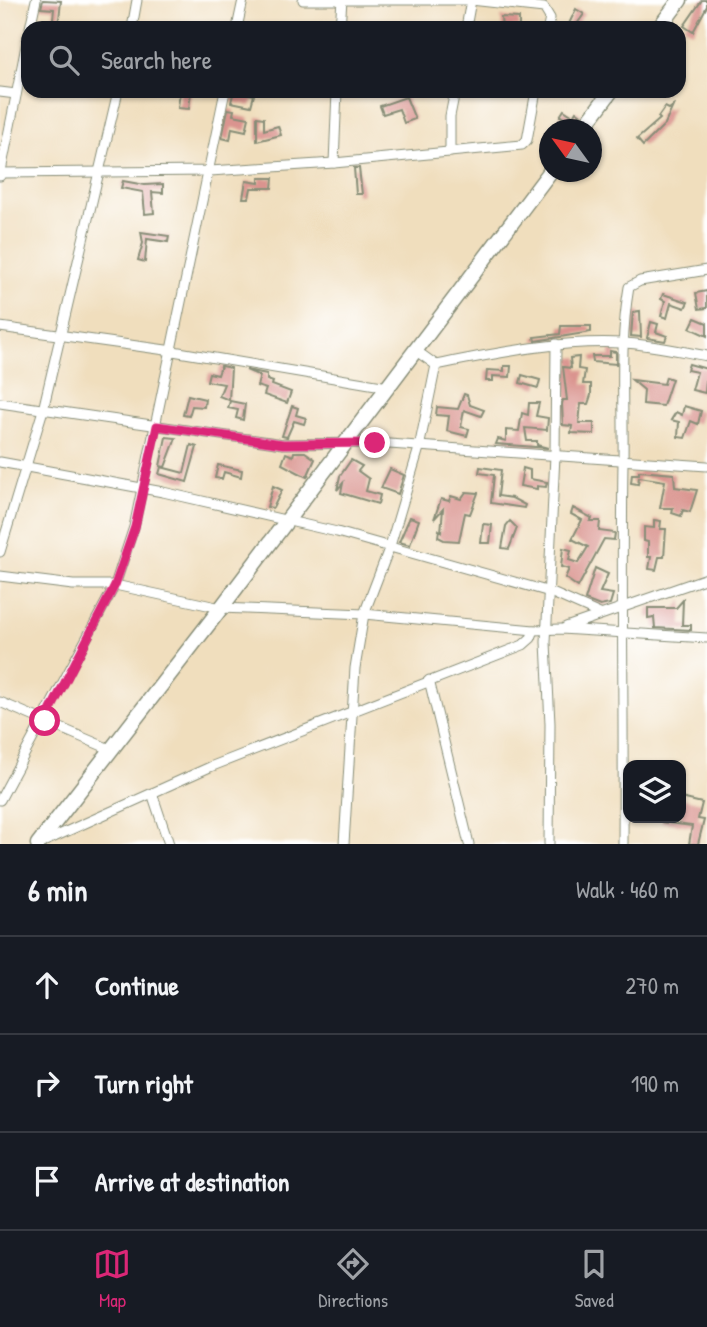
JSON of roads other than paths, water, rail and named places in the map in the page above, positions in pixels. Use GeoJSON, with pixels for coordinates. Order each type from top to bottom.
{"type":"FeatureCollection","features":[{"type":"Feature","properties":{"kind":"highway"},"geometry":{"type":"LineString","coordinates":[[664,21],[680,0]]}},
{"type":"Feature","properties":{"kind":"highway"},"geometry":{"type":"LineString","coordinates":[[590,119],[606,98]]}},
{"type":"Feature","properties":{"kind":"highway"},"geometry":{"type":"LineString","coordinates":[[38,844],[221,608],[542,182]]}},
{"type":"Feature","properties":{"kind":"street"},"geometry":{"type":"LineString","coordinates":[[32,21],[36,0]]}},
{"type":"Feature","properties":{"kind":"street"},"geometry":{"type":"LineString","coordinates":[[133,21],[136,0]]}},
{"type":"Feature","properties":{"kind":"street"},"geometry":{"type":"LineString","coordinates":[[238,21],[243,0]]}},
{"type":"Feature","properties":{"kind":"street"},"geometry":{"type":"LineString","coordinates":[[303,0],[471,0],[544,8],[549,21]]}},
{"type":"Feature","properties":{"kind":"street"},"geometry":{"type":"LineString","coordinates":[[467,21],[471,0]]}},
{"type":"Feature","properties":{"kind":"street"},"geometry":{"type":"LineString","coordinates":[[340,21],[341,1]]}},
{"type":"Feature","properties":{"kind":"street"},"geometry":{"type":"LineString","coordinates":[[21,70],[0,174],[210,171],[334,163],[524,143],[534,98]]}},
{"type":"Feature","properties":{"kind":"street"},"geometry":{"type":"LineString","coordinates":[[0,92],[16,94]]}},
{"type":"Feature","properties":{"kind":"street"},"geometry":{"type":"LineString","coordinates":[[0,552],[43,410],[116,98]]}},
{"type":"Feature","properties":{"kind":"street"},"geometry":{"type":"LineString","coordinates":[[0,800],[45,721],[115,585],[135,527],[224,98]]}},
{"type":"Feature","properties":{"kind":"street"},"geometry":{"type":"LineString","coordinates":[[334,163],[337,98]]}},
{"type":"Feature","properties":{"kind":"street"},"geometry":{"type":"LineString","coordinates":[[450,152],[450,116],[454,98]]}},
{"type":"Feature","properties":{"kind":"street"},"geometry":{"type":"LineString","coordinates":[[623,844],[620,606],[624,343],[628,296],[634,283],[707,270]]}},
{"type":"Feature","properties":{"kind":"street"},"geometry":{"type":"LineString","coordinates":[[0,327],[173,351],[388,387]]}},
{"type":"Feature","properties":{"kind":"street"},"geometry":{"type":"LineString","coordinates":[[415,349],[436,365],[556,344],[624,343],[707,356]]}},
{"type":"Feature","properties":{"kind":"street"},"geometry":{"type":"LineString","coordinates":[[549,844],[546,629],[555,456],[556,344]]}},
{"type":"Feature","properties":{"kind":"street"},"geometry":{"type":"LineString","coordinates":[[344,844],[355,709],[355,668],[364,614],[390,546],[419,447],[436,365]]}},
{"type":"Feature","properties":{"kind":"street"},"geometry":{"type":"LineString","coordinates":[[0,403],[283,444],[375,443],[707,466]]}},
{"type":"Feature","properties":{"kind":"street"},"geometry":{"type":"LineString","coordinates":[[0,462],[288,520],[550,592],[600,614]]}},
{"type":"Feature","properties":{"kind":"street"},"geometry":{"type":"LineString","coordinates":[[0,576],[73,585],[115,585],[221,608],[364,614],[534,630],[561,628],[707,638]]}},
{"type":"Feature","properties":{"kind":"street"},"geometry":{"type":"LineString","coordinates":[[561,628],[707,578]]}},
{"type":"Feature","properties":{"kind":"street"},"geometry":{"type":"LineString","coordinates":[[38,844],[152,793],[355,709],[523,645],[531,638],[534,630]]}},
{"type":"Feature","properties":{"kind":"street"},"geometry":{"type":"LineString","coordinates":[[429,680],[469,844]]}},
{"type":"Feature","properties":{"kind":"street"},"geometry":{"type":"LineString","coordinates":[[0,702],[112,750]]}},
{"type":"Feature","properties":{"kind":"street"},"geometry":{"type":"LineString","coordinates":[[152,793],[169,844]]}}]}
